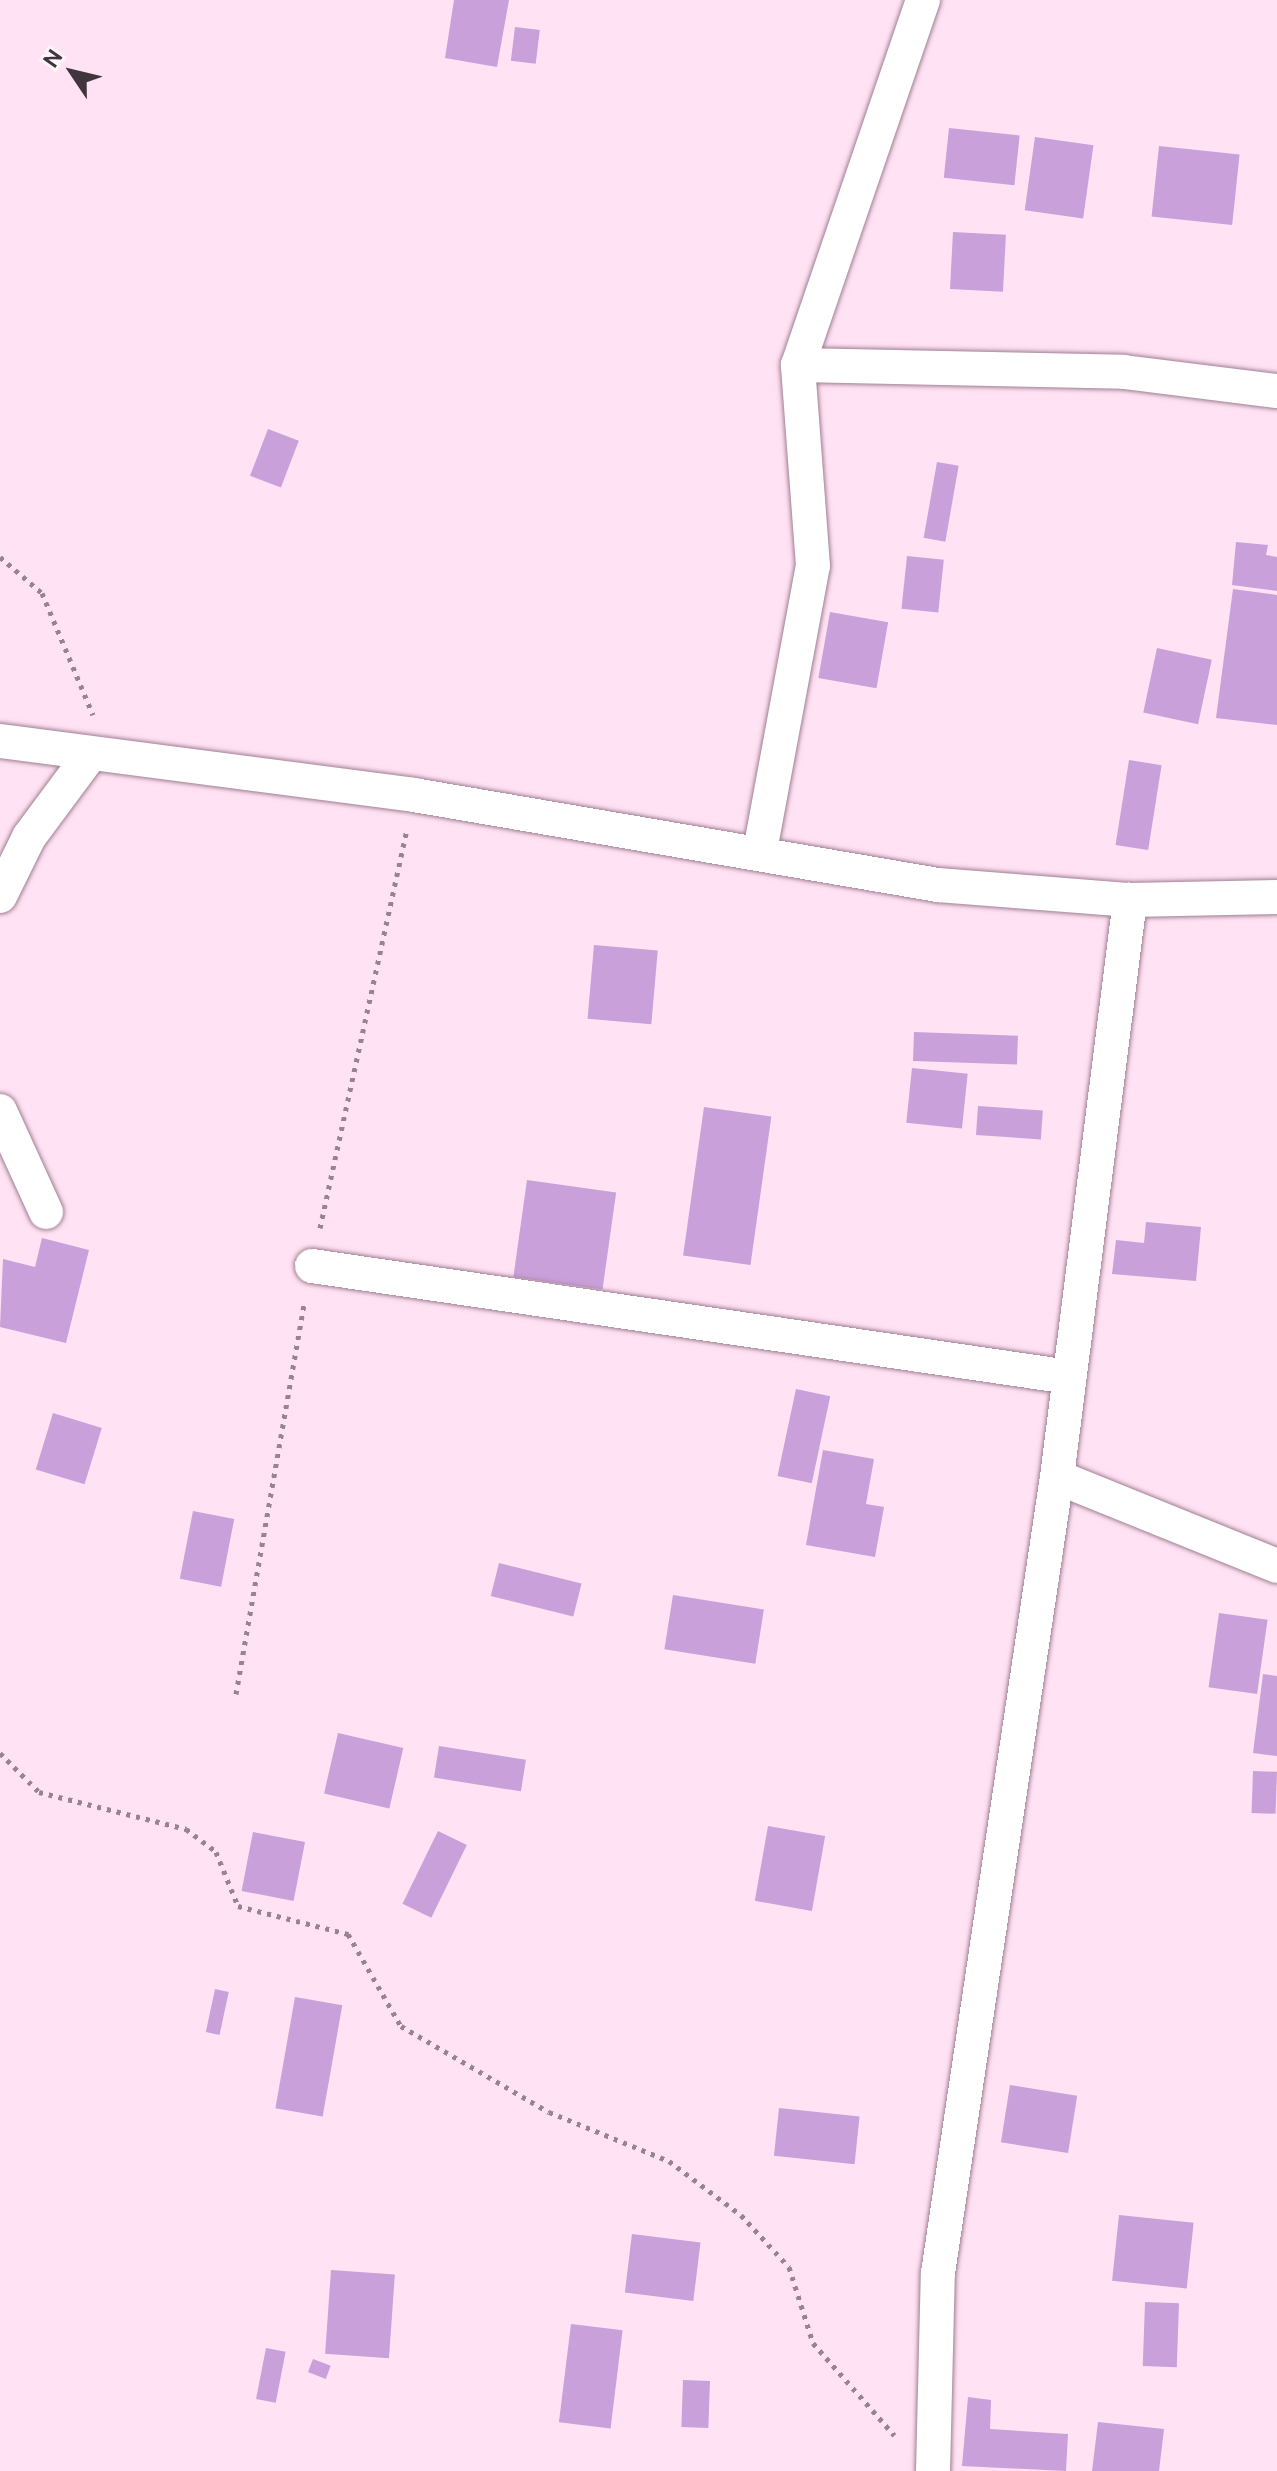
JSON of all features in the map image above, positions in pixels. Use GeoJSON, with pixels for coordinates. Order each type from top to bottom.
{"type":"FeatureCollection","features":[{"type":"Feature","properties":{"kind":"street"},"geometry":{"type":"LineString","coordinates":[[760,851],[813,566],[798,365],[923,0]]}},
{"type":"Feature","properties":{"kind":"street"},"geometry":{"type":"LineString","coordinates":[[798,365],[1124,372],[1277,391]]}},
{"type":"Feature","properties":{"kind":"street"},"geometry":{"type":"LineString","coordinates":[[0,741],[147,764],[414,795],[760,851],[938,885],[1130,900],[1277,897]]}},
{"type":"Feature","properties":{"kind":"street"},"geometry":{"type":"LineString","coordinates":[[0,896],[29,837],[90,755]]}},
{"type":"Feature","properties":{"kind":"street"},"geometry":{"type":"LineString","coordinates":[[933,2471],[938,2273],[1057,1477],[1130,900]]}},
{"type":"Feature","properties":{"kind":"street"},"geometry":{"type":"LineString","coordinates":[[0,1111],[46,1212]]}},
{"type":"Feature","properties":{"kind":"street"},"geometry":{"type":"LineString","coordinates":[[312,1266],[1069,1377]]}},
{"type":"Feature","properties":{"kind":"street"},"geometry":{"type":"LineString","coordinates":[[1057,1477],[1277,1566]]}},
{"type":"Feature","properties":{"kind":"path"},"geometry":{"type":"LineString","coordinates":[[0,557],[42,593],[93,715],[147,764]]}},
{"type":"Feature","properties":{"kind":"path"},"geometry":{"type":"LineString","coordinates":[[0,1753],[39,1792],[186,1829],[216,1852],[238,1906],[348,1934],[401,2026],[549,2112],[669,2161],[741,2215],[789,2267],[813,2343],[901,2442]]}},
{"type":"Feature","properties":{"kind":"building"},"geometry":{"type":"Polygon","coordinates":[[[454,0],[509,0],[497,67],[445,58],[454,0]]]}},
{"type":"Feature","properties":{"kind":"building"},"geometry":{"type":"Polygon","coordinates":[[[515,27],[540,30],[536,64],[511,61],[515,27]]]}},
{"type":"Feature","properties":{"kind":"building"},"geometry":{"type":"Polygon","coordinates":[[[949,128],[1020,135],[1014,185],[944,178],[949,128]]]}},
{"type":"Feature","properties":{"kind":"building"},"geometry":{"type":"Polygon","coordinates":[[[1035,137],[1093,145],[1083,218],[1025,210],[1035,137]]]}},
{"type":"Feature","properties":{"kind":"building"},"geometry":{"type":"Polygon","coordinates":[[[1159,146],[1240,154],[1232,225],[1152,217],[1159,146]]]}},
{"type":"Feature","properties":{"kind":"building"},"geometry":{"type":"Polygon","coordinates":[[[953,232],[1006,235],[1003,292],[950,289],[953,232]]]}},
{"type":"Feature","properties":{"kind":"building"},"geometry":{"type":"Polygon","coordinates":[[[268,429],[299,441],[281,488],[250,476],[268,429]]]}},
{"type":"Feature","properties":{"kind":"building"},"geometry":{"type":"Polygon","coordinates":[[[937,462],[959,466],[945,542],[924,538],[937,462]]]}},
{"type":"Feature","properties":{"kind":"building"},"geometry":{"type":"Polygon","coordinates":[[[1236,542],[1268,545],[1266,555],[1277,557],[1277,591],[1232,585],[1236,542]]]}},
{"type":"Feature","properties":{"kind":"building"},"geometry":{"type":"Polygon","coordinates":[[[907,556],[944,560],[938,613],[901,609],[907,556]]]}},
{"type":"Feature","properties":{"kind":"building"},"geometry":{"type":"Polygon","coordinates":[[[1233,589],[1277,595],[1277,725],[1216,718],[1233,589]]]}},
{"type":"Feature","properties":{"kind":"building"},"geometry":{"type":"Polygon","coordinates":[[[830,612],[888,622],[876,688],[818,678],[830,612]]]}},
{"type":"Feature","properties":{"kind":"building"},"geometry":{"type":"Polygon","coordinates":[[[1157,648],[1212,660],[1198,724],[1143,713],[1157,648]]]}},
{"type":"Feature","properties":{"kind":"building"},"geometry":{"type":"Polygon","coordinates":[[[1129,760],[1162,765],[1148,850],[1116,845],[1129,760]]]}},
{"type":"Feature","properties":{"kind":"building"},"geometry":{"type":"Polygon","coordinates":[[[594,945],[658,951],[651,1024],[588,1019],[594,945]]]}},
{"type":"Feature","properties":{"kind":"building"},"geometry":{"type":"Polygon","coordinates":[[[914,1032],[1018,1036],[1017,1065],[913,1061],[914,1032]]]}},
{"type":"Feature","properties":{"kind":"building"},"geometry":{"type":"Polygon","coordinates":[[[912,1068],[968,1074],[962,1129],[906,1123],[912,1068]]]}},
{"type":"Feature","properties":{"kind":"building"},"geometry":{"type":"Polygon","coordinates":[[[978,1106],[1043,1111],[1041,1139],[976,1135],[978,1106]]]}},
{"type":"Feature","properties":{"kind":"building"},"geometry":{"type":"Polygon","coordinates":[[[704,1107],[771,1116],[750,1265],[683,1256],[704,1107]]]}},
{"type":"Feature","properties":{"kind":"building"},"geometry":{"type":"Polygon","coordinates":[[[527,1180],[616,1193],[602,1290],[513,1277],[527,1180]]]}},
{"type":"Feature","properties":{"kind":"building"},"geometry":{"type":"Polygon","coordinates":[[[1146,1222],[1201,1227],[1196,1281],[1112,1274],[1116,1240],[1144,1243],[1146,1222]]]}},
{"type":"Feature","properties":{"kind":"building"},"geometry":{"type":"Polygon","coordinates":[[[42,1238],[89,1250],[66,1343],[0,1327],[3,1259],[35,1267],[42,1238]]]}},
{"type":"Feature","properties":{"kind":"building"},"geometry":{"type":"Polygon","coordinates":[[[796,1389],[830,1396],[812,1483],[777,1476],[796,1389]]]}},
{"type":"Feature","properties":{"kind":"building"},"geometry":{"type":"Polygon","coordinates":[[[53,1413],[102,1428],[85,1484],[36,1469],[53,1413]]]}},
{"type":"Feature","properties":{"kind":"building"},"geometry":{"type":"Polygon","coordinates":[[[823,1450],[874,1459],[866,1504],[884,1507],[875,1557],[806,1545],[823,1450]]]}},
{"type":"Feature","properties":{"kind":"building"},"geometry":{"type":"Polygon","coordinates":[[[193,1511],[234,1519],[221,1587],[180,1579],[193,1511]]]}},
{"type":"Feature","properties":{"kind":"building"},"geometry":{"type":"Polygon","coordinates":[[[499,1563],[581,1584],[573,1617],[491,1596],[499,1563]]]}},
{"type":"Feature","properties":{"kind":"building"},"geometry":{"type":"Polygon","coordinates":[[[673,1595],[764,1609],[755,1664],[664,1649],[673,1595]]]}},
{"type":"Feature","properties":{"kind":"building"},"geometry":{"type":"Polygon","coordinates":[[[1219,1613],[1268,1620],[1257,1694],[1209,1687],[1219,1613]]]}},
{"type":"Feature","properties":{"kind":"building"},"geometry":{"type":"Polygon","coordinates":[[[1263,1674],[1277,1676],[1277,1756],[1253,1753],[1263,1674]]]}},
{"type":"Feature","properties":{"kind":"building"},"geometry":{"type":"Polygon","coordinates":[[[338,1733],[403,1748],[389,1808],[324,1793],[338,1733]]]}},
{"type":"Feature","properties":{"kind":"building"},"geometry":{"type":"Polygon","coordinates":[[[439,1746],[526,1760],[521,1791],[434,1778],[439,1746]]]}},
{"type":"Feature","properties":{"kind":"building"},"geometry":{"type":"Polygon","coordinates":[[[1253,1771],[1277,1772],[1276,1814],[1252,1813],[1253,1771]]]}},
{"type":"Feature","properties":{"kind":"building"},"geometry":{"type":"Polygon","coordinates":[[[768,1826],[825,1836],[812,1911],[755,1901],[768,1826]]]}},
{"type":"Feature","properties":{"kind":"building"},"geometry":{"type":"Polygon","coordinates":[[[438,1831],[467,1845],[431,1918],[402,1904],[438,1831]]]}},
{"type":"Feature","properties":{"kind":"building"},"geometry":{"type":"Polygon","coordinates":[[[253,1832],[305,1842],[294,1901],[242,1891],[253,1832]]]}},
{"type":"Feature","properties":{"kind":"building"},"geometry":{"type":"Polygon","coordinates":[[[215,1989],[229,1992],[220,2035],[206,2032],[215,1989]]]}},
{"type":"Feature","properties":{"kind":"building"},"geometry":{"type":"Polygon","coordinates":[[[295,1997],[342,2005],[323,2117],[275,2108],[295,1997]]]}},
{"type":"Feature","properties":{"kind":"building"},"geometry":{"type":"Polygon","coordinates":[[[1010,2085],[1077,2096],[1068,2153],[1001,2142],[1010,2085]]]}},
{"type":"Feature","properties":{"kind":"building"},"geometry":{"type":"Polygon","coordinates":[[[779,2108],[860,2116],[855,2164],[774,2156],[779,2108]]]}},
{"type":"Feature","properties":{"kind":"building"},"geometry":{"type":"Polygon","coordinates":[[[1119,2215],[1194,2223],[1187,2288],[1112,2281],[1119,2215]]]}},
{"type":"Feature","properties":{"kind":"building"},"geometry":{"type":"Polygon","coordinates":[[[632,2234],[700,2242],[693,2301],[625,2293],[632,2234]]]}},
{"type":"Feature","properties":{"kind":"building"},"geometry":{"type":"Polygon","coordinates":[[[331,2270],[395,2274],[389,2358],[325,2354],[331,2270]]]}},
{"type":"Feature","properties":{"kind":"building"},"geometry":{"type":"Polygon","coordinates":[[[1145,2302],[1179,2303],[1177,2367],[1143,2366],[1145,2302]]]}},
{"type":"Feature","properties":{"kind":"building"},"geometry":{"type":"Polygon","coordinates":[[[571,2324],[623,2330],[611,2429],[559,2422],[571,2324]]]}},
{"type":"Feature","properties":{"kind":"building"},"geometry":{"type":"Polygon","coordinates":[[[266,2348],[286,2352],[276,2403],[256,2399],[266,2348]]]}},
{"type":"Feature","properties":{"kind":"building"},"geometry":{"type":"Polygon","coordinates":[[[313,2359],[331,2366],[326,2379],[308,2372],[313,2359]]]}},
{"type":"Feature","properties":{"kind":"building"},"geometry":{"type":"Polygon","coordinates":[[[683,2380],[710,2381],[708,2428],[681,2427],[683,2380]]]}},
{"type":"Feature","properties":{"kind":"building"},"geometry":{"type":"Polygon","coordinates":[[[968,2397],[991,2400],[990,2429],[1068,2434],[1066,2471],[962,2466],[968,2397]]]}},
{"type":"Feature","properties":{"kind":"building"},"geometry":{"type":"Polygon","coordinates":[[[1098,2422],[1164,2429],[1159,2471],[1092,2471],[1098,2422]]]}}]}
